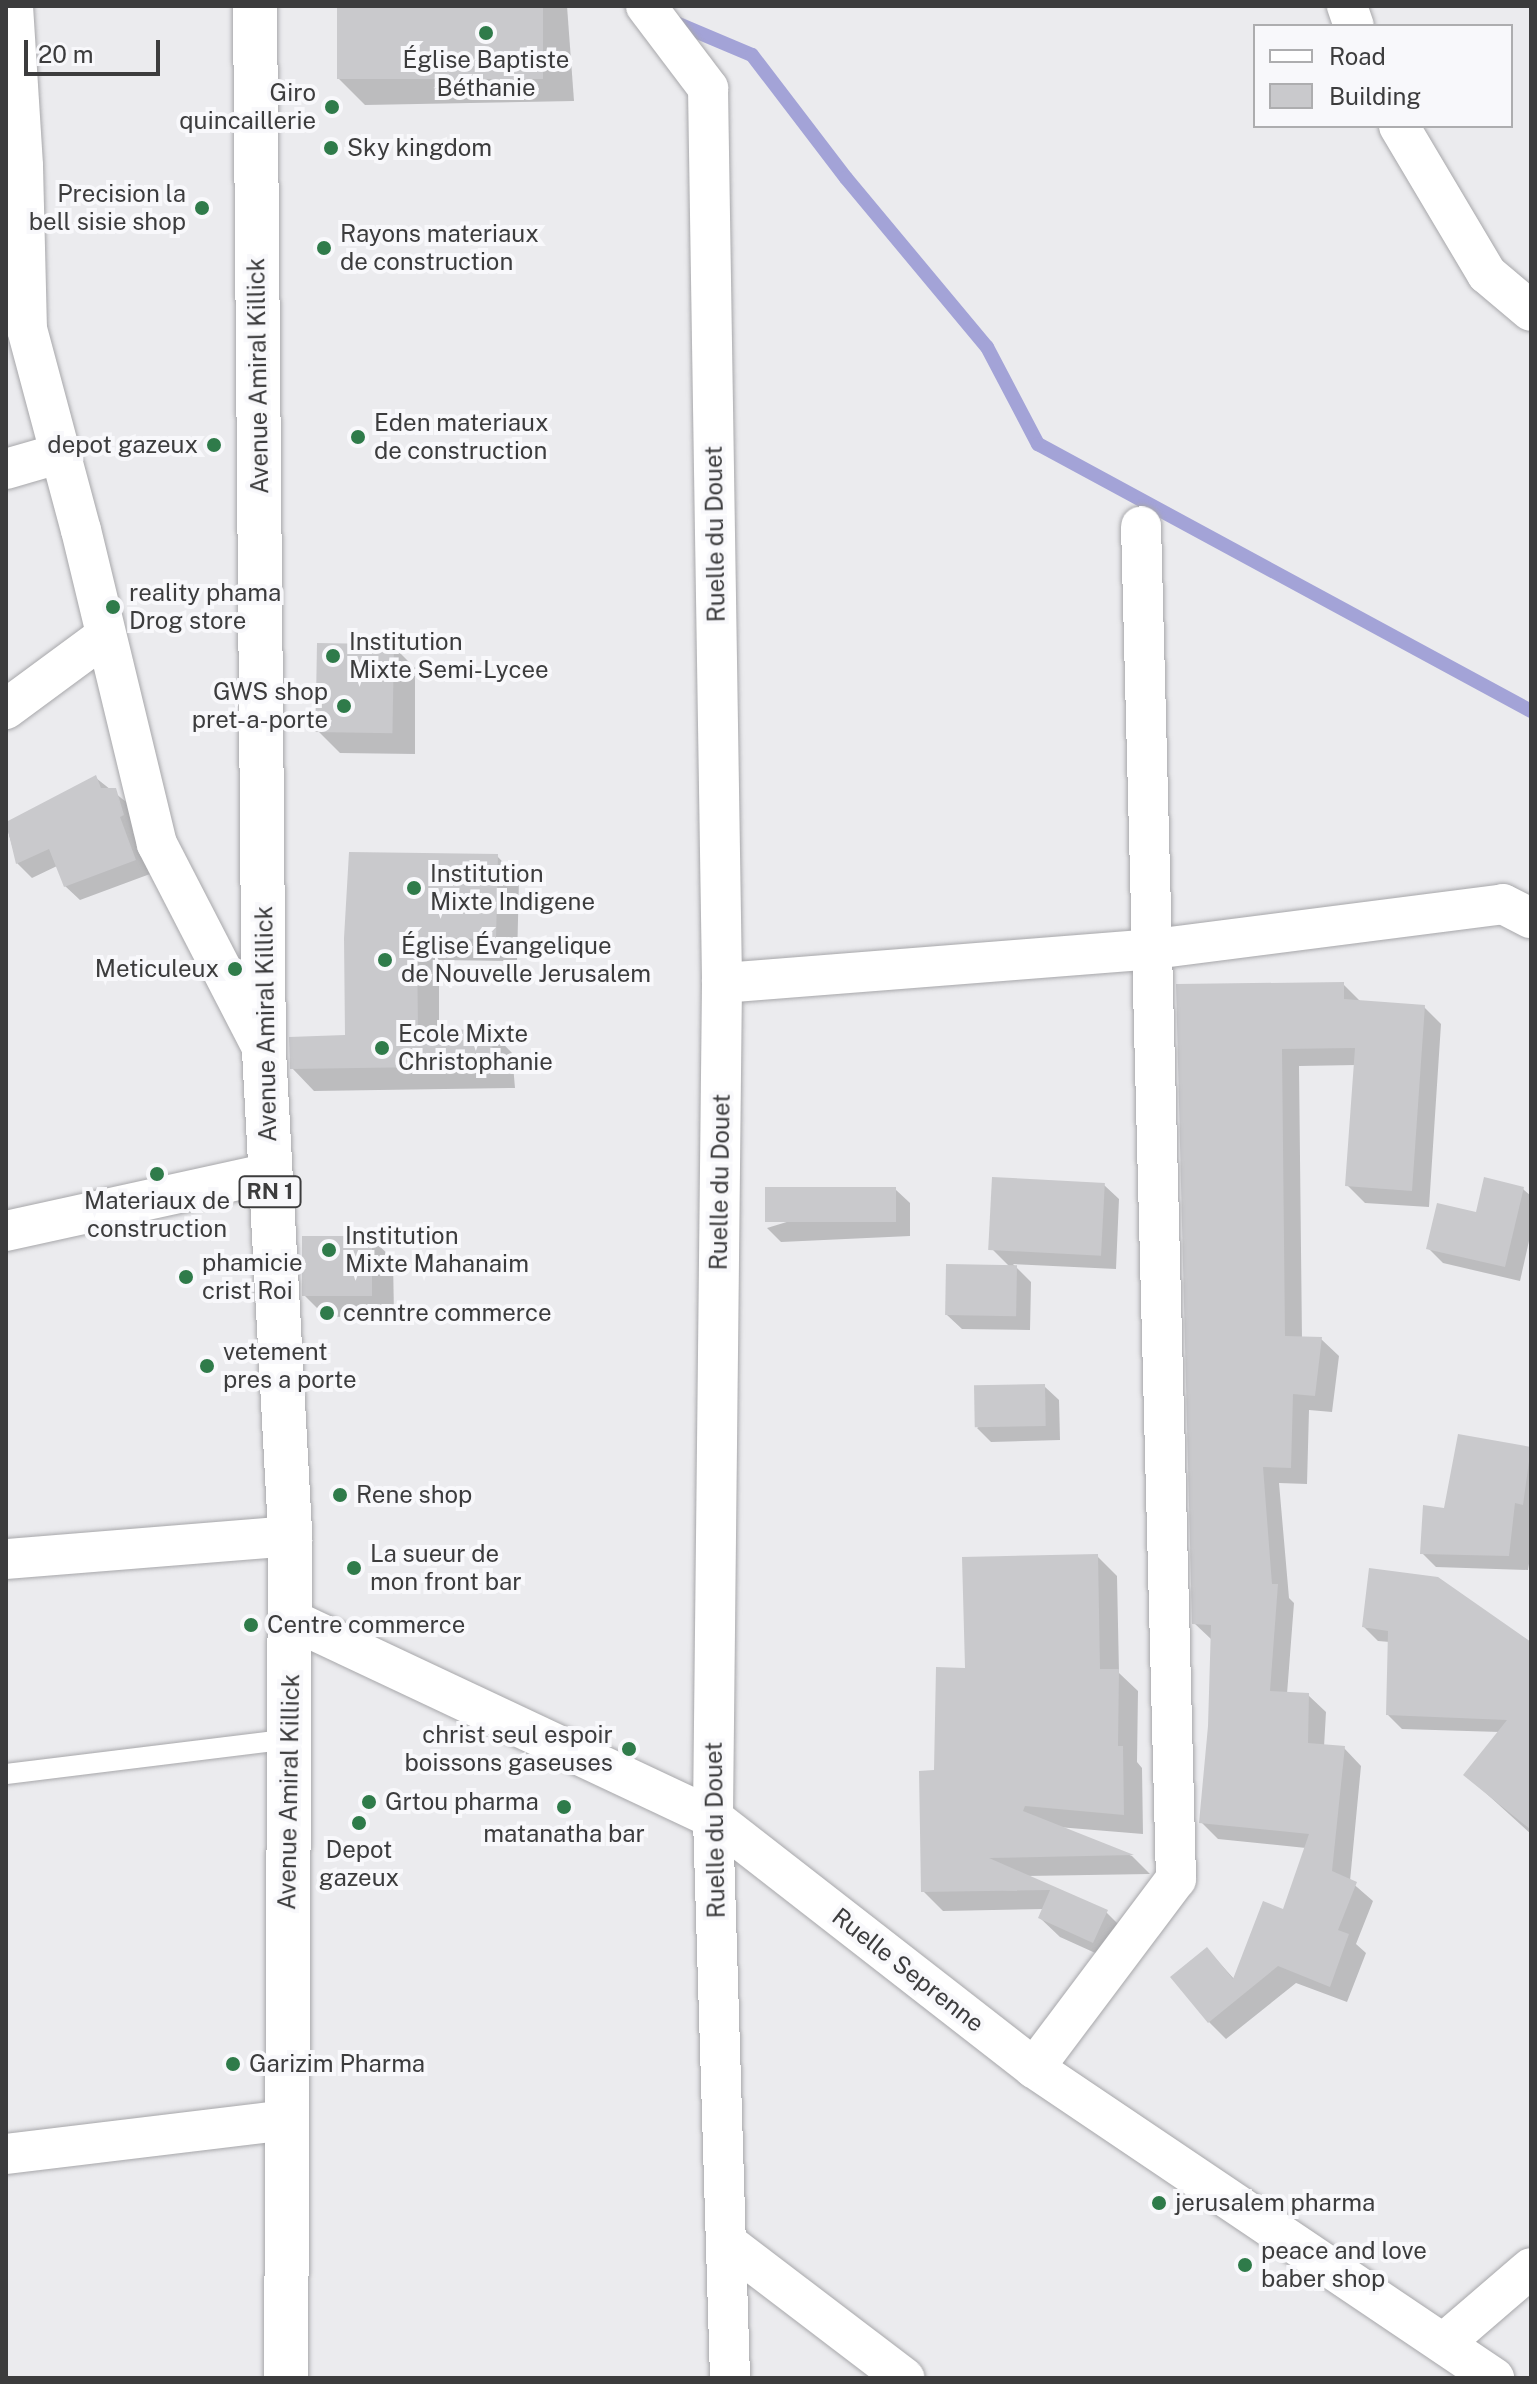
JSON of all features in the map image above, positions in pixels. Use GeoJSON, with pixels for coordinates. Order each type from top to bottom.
{"type":"FeatureCollection","features":[{"type":"Feature","properties":{"kind":"main road","name":"Avenue Amiral Killick"},"geometry":{"type":"LineString","coordinates":[[255,6],[264,1051],[290,1536],[286,2378]]}},
{"type":"Feature","properties":{"kind":"street"},"geometry":{"type":"LineString","coordinates":[[13,6],[14,169],[27,329],[61,453],[157,844],[264,1051]]}},
{"type":"Feature","properties":{"kind":"street","name":"Ruelle du Douet"},"geometry":{"type":"LineString","coordinates":[[646,6],[708,88],[722,983],[713,1818],[730,2378]]}},
{"type":"Feature","properties":{"kind":"street"},"geometry":{"type":"LineString","coordinates":[[1400,128],[1487,274],[1531,311]]}},
{"type":"Feature","properties":{"kind":"street"},"geometry":{"type":"LineString","coordinates":[[6,469],[61,453]]}},
{"type":"Feature","properties":{"kind":"street"},"geometry":{"type":"LineString","coordinates":[[1034,2068],[1176,1879],[1141,526]]}},
{"type":"Feature","properties":{"kind":"street"},"geometry":{"type":"LineString","coordinates":[[6,709],[105,636]]}},
{"type":"Feature","properties":{"kind":"street"},"geometry":{"type":"LineString","coordinates":[[722,983],[1154,949],[1503,904],[1531,918]]}},
{"type":"Feature","properties":{"kind":"street"},"geometry":{"type":"LineString","coordinates":[[6,1231],[269,1173]]}},
{"type":"Feature","properties":{"kind":"street"},"geometry":{"type":"LineString","coordinates":[[6,1559],[290,1536]]}},
{"type":"Feature","properties":{"kind":"street","name":"Ruelle Seprenne"},"geometry":{"type":"LineString","coordinates":[[290,1619],[713,1818],[1034,2068],[1445,2342],[1494,2378]]}},
{"type":"Feature","properties":{"kind":"street"},"geometry":{"type":"LineString","coordinates":[[6,2154],[285,2120]]}},
{"type":"Feature","properties":{"kind":"street"},"geometry":{"type":"LineString","coordinates":[[727,2243],[904,2378]]}},
{"type":"Feature","properties":{"kind":"street"},"geometry":{"type":"LineString","coordinates":[[1445,2342],[1531,2268]]}},
{"type":"Feature","properties":{"kind":"lane"},"geometry":{"type":"LineString","coordinates":[[6,1774],[290,1739]]}},
{"type":"Feature","properties":{"kind":"building"},"geometry":{"type":"Polygon","coordinates":[[[337,6],[543,6],[543,79],[337,79],[337,6]]]}},
{"type":"Feature","properties":{"kind":"building"},"geometry":{"type":"Polygon","coordinates":[[[317,643],[394,644],[392,733],[315,732],[317,643]]]}},
{"type":"Feature","properties":{"kind":"building"},"geometry":{"type":"Polygon","coordinates":[[[96,775],[101,788],[116,788],[124,815],[120,817],[136,860],[64,887],[49,849],[16,864],[6,822],[96,775]]]}},
{"type":"Feature","properties":{"kind":"building"},"geometry":{"type":"Polygon","coordinates":[[[349,852],[498,854],[496,939],[417,938],[418,1032],[491,1028],[494,1066],[290,1069],[289,1037],[345,1035],[344,938],[349,852]]]}},
{"type":"Feature","properties":{"kind":"building"},"geometry":{"type":"Polygon","coordinates":[[[1344,982],[1344,999],[1425,1005],[1412,1191],[1345,1186],[1355,1048],[1282,1049],[1285,1336],[1322,1337],[1315,1396],[1293,1394],[1291,1468],[1263,1467],[1272,1584],[1278,1584],[1270,1691],[1309,1693],[1308,1743],[1345,1746],[1332,1871],[1357,1882],[1338,1930],[1349,1934],[1330,1987],[1278,1966],[1208,2023],[1170,1977],[1207,1947],[1233,1979],[1263,1901],[1283,1909],[1309,1834],[1199,1823],[1208,1726],[1211,1625],[1192,1624],[1176,984],[1344,982]]]}},
{"type":"Feature","properties":{"kind":"building"},"geometry":{"type":"Polygon","coordinates":[[[992,1177],[1105,1183],[1101,1256],[988,1250],[992,1177]]]}},
{"type":"Feature","properties":{"kind":"building"},"geometry":{"type":"Polygon","coordinates":[[[1484,1177],[1524,1187],[1505,1267],[1426,1249],[1437,1203],[1476,1212],[1484,1177]]]}},
{"type":"Feature","properties":{"kind":"building"},"geometry":{"type":"Polygon","coordinates":[[[765,1187],[896,1187],[896,1222],[765,1222],[765,1187]]]}},
{"type":"Feature","properties":{"kind":"building"},"geometry":{"type":"Polygon","coordinates":[[[302,1236],[372,1236],[372,1296],[302,1296],[302,1236]]]}},
{"type":"Feature","properties":{"kind":"building"},"geometry":{"type":"Polygon","coordinates":[[[946,1264],[1017,1265],[1016,1316],[945,1315],[946,1264]]]}},
{"type":"Feature","properties":{"kind":"building"},"geometry":{"type":"Polygon","coordinates":[[[1045,1384],[1046,1426],[975,1427],[974,1385],[1045,1384]]]}},
{"type":"Feature","properties":{"kind":"building"},"geometry":{"type":"Polygon","coordinates":[[[1458,1434],[1531,1447],[1523,1505],[1515,1503],[1509,1556],[1420,1554],[1423,1505],[1444,1508],[1458,1434]]]}},
{"type":"Feature","properties":{"kind":"building"},"geometry":{"type":"Polygon","coordinates":[[[1098,1554],[1100,1669],[1119,1669],[1118,1746],[1123,1746],[1124,1815],[1025,1806],[1023,1811],[1134,1855],[989,1858],[1108,1910],[1093,1943],[1038,1918],[1050,1890],[921,1892],[919,1771],[934,1770],[936,1667],[965,1668],[962,1557],[1098,1554]]]}},
{"type":"Feature","properties":{"kind":"building"},"geometry":{"type":"Polygon","coordinates":[[[1369,1568],[1438,1577],[1531,1642],[1531,1830],[1463,1775],[1507,1720],[1386,1715],[1388,1631],[1362,1627],[1369,1568]]]}},
{"type":"Feature","properties":{"kind":"waterway"},"geometry":{"type":"LineString","coordinates":[[669,20],[752,55],[846,178],[987,347],[1038,444],[1531,711]]}},
{"type":"Feature","properties":{"kind":"place","name":"Église Baptiste Béthanie"},"geometry":{"type":"Point","coordinates":[486,33]}},
{"type":"Feature","properties":{"kind":"place","name":"Giro quincaillerie"},"geometry":{"type":"Point","coordinates":[332,107]}},
{"type":"Feature","properties":{"kind":"place","name":"Sky kingdom"},"geometry":{"type":"Point","coordinates":[331,148]}},
{"type":"Feature","properties":{"kind":"place","name":"Precision la bell sisie shop"},"geometry":{"type":"Point","coordinates":[202,208]}},
{"type":"Feature","properties":{"kind":"place","name":"Rayons materiaux de construction"},"geometry":{"type":"Point","coordinates":[324,248]}},
{"type":"Feature","properties":{"kind":"place","name":"Eden materiaux de construction"},"geometry":{"type":"Point","coordinates":[358,437]}},
{"type":"Feature","properties":{"kind":"place","name":"depot gazeux"},"geometry":{"type":"Point","coordinates":[214,445]}},
{"type":"Feature","properties":{"kind":"place","name":"reality phama Drog store"},"geometry":{"type":"Point","coordinates":[113,607]}},
{"type":"Feature","properties":{"kind":"place","name":"Institution Mixte Semi-Lycee"},"geometry":{"type":"Point","coordinates":[333,656]}},
{"type":"Feature","properties":{"kind":"place","name":"GWS shop pret-a-porte"},"geometry":{"type":"Point","coordinates":[344,706]}},
{"type":"Feature","properties":{"kind":"place","name":"Institution Mixte Indigene"},"geometry":{"type":"Point","coordinates":[414,888]}},
{"type":"Feature","properties":{"kind":"place","name":"Église Évangelique de Nouvelle Jerusalem"},"geometry":{"type":"Point","coordinates":[385,960]}},
{"type":"Feature","properties":{"kind":"place","name":"Meticuleux"},"geometry":{"type":"Point","coordinates":[235,969]}},
{"type":"Feature","properties":{"kind":"place","name":"Ecole Mixte Christophanie"},"geometry":{"type":"Point","coordinates":[382,1048]}},
{"type":"Feature","properties":{"kind":"place","name":"Materiaux de construction"},"geometry":{"type":"Point","coordinates":[157,1174]}},
{"type":"Feature","properties":{"kind":"place","name":"Institution Mixte Mahanaim"},"geometry":{"type":"Point","coordinates":[329,1250]}},
{"type":"Feature","properties":{"kind":"place","name":"phamicie crist Roi"},"geometry":{"type":"Point","coordinates":[186,1277]}},
{"type":"Feature","properties":{"kind":"place","name":"cenntre commerce"},"geometry":{"type":"Point","coordinates":[327,1313]}},
{"type":"Feature","properties":{"kind":"place","name":"vetement pres a porte"},"geometry":{"type":"Point","coordinates":[207,1366]}},
{"type":"Feature","properties":{"kind":"place","name":"Rene shop"},"geometry":{"type":"Point","coordinates":[340,1495]}},
{"type":"Feature","properties":{"kind":"place","name":"La sueur de mon front bar"},"geometry":{"type":"Point","coordinates":[354,1568]}},
{"type":"Feature","properties":{"kind":"place","name":"Centre commerce"},"geometry":{"type":"Point","coordinates":[251,1625]}},
{"type":"Feature","properties":{"kind":"place","name":"christ seul espoir boissons gaseuses"},"geometry":{"type":"Point","coordinates":[629,1749]}},
{"type":"Feature","properties":{"kind":"place","name":"Grtou pharma"},"geometry":{"type":"Point","coordinates":[369,1802]}},
{"type":"Feature","properties":{"kind":"place","name":"matanatha bar"},"geometry":{"type":"Point","coordinates":[564,1807]}},
{"type":"Feature","properties":{"kind":"place","name":"Depot gazeux"},"geometry":{"type":"Point","coordinates":[359,1823]}},
{"type":"Feature","properties":{"kind":"place","name":"Garizim Pharma"},"geometry":{"type":"Point","coordinates":[233,2064]}},
{"type":"Feature","properties":{"kind":"place","name":"jerusalem pharma"},"geometry":{"type":"Point","coordinates":[1159,2203]}},
{"type":"Feature","properties":{"kind":"place","name":"peace and love baber shop"},"geometry":{"type":"Point","coordinates":[1245,2265]}}]}
